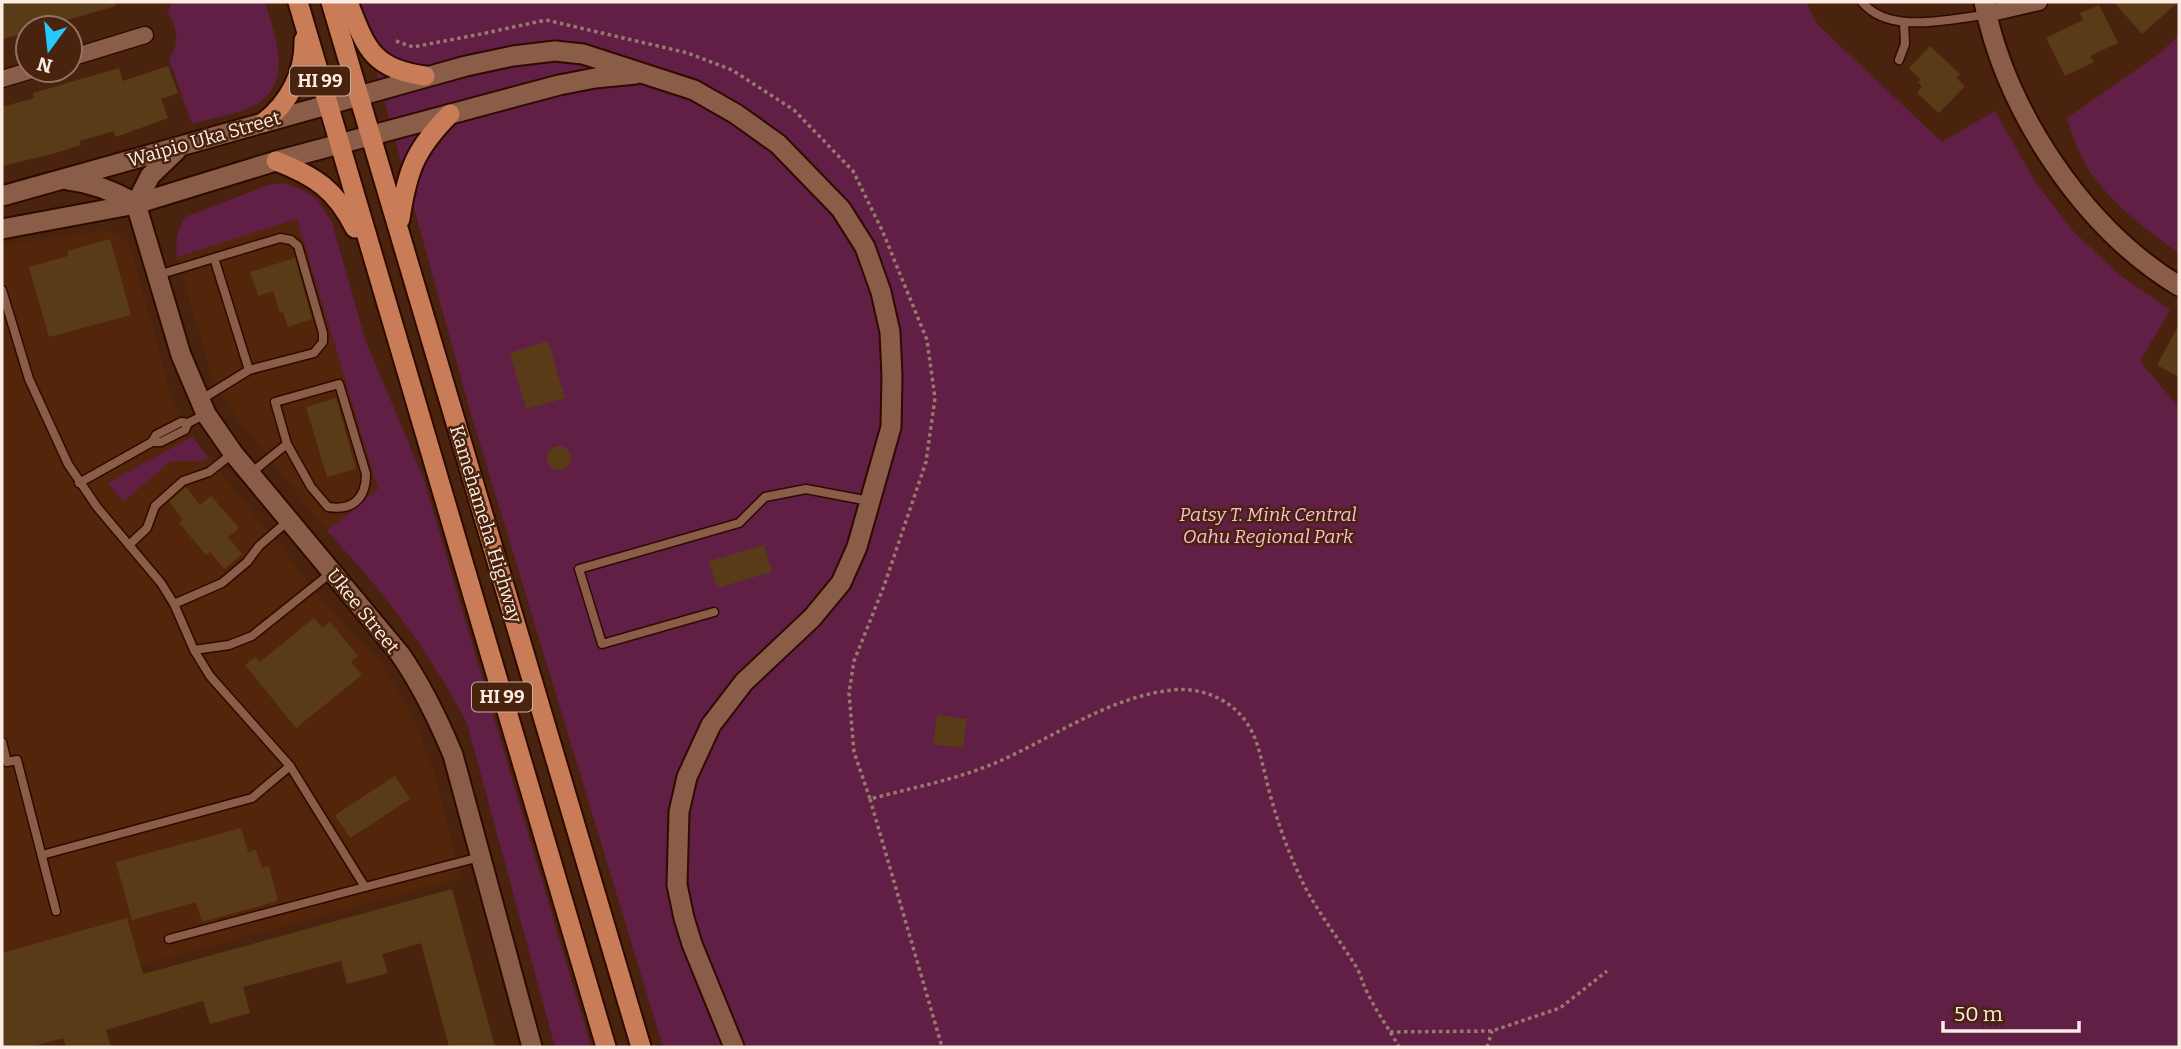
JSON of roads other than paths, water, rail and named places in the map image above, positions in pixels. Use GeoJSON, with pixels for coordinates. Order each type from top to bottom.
{"type":"FeatureCollection","features":[{"type":"Feature","properties":{"kind":"main road","name":"Kamehameha Highway"},"geometry":{"type":"LineString","coordinates":[[331,2],[642,1047]]}},
{"type":"Feature","properties":{"kind":"main road"},"geometry":{"type":"LineString","coordinates":[[348,2],[368,48],[377,58],[395,70],[425,76]]}},
{"type":"Feature","properties":{"kind":"main road","name":"Kamehameha Highway"},"geometry":{"type":"LineString","coordinates":[[300,10],[606,1047]]}},
{"type":"Feature","properties":{"kind":"main road"},"geometry":{"type":"LineString","coordinates":[[264,122],[276,113],[296,82],[301,67],[304,45],[300,10]]}},
{"type":"Feature","properties":{"kind":"main road"},"geometry":{"type":"LineString","coordinates":[[399,227],[405,185],[411,168],[434,130],[450,114]]}},
{"type":"Feature","properties":{"kind":"main road"},"geometry":{"type":"LineString","coordinates":[[276,162],[316,180],[342,204],[378,279]]}},
{"type":"Feature","properties":{"kind":"street"},"geometry":{"type":"LineString","coordinates":[[2039,2],[1985,8],[1998,54],[2018,99],[2063,176],[2092,212],[2122,242],[2179,286]]}},
{"type":"Feature","properties":{"kind":"street"},"geometry":{"type":"LineString","coordinates":[[84,54],[145,35]]}},
{"type":"Feature","properties":{"kind":"street","name":"Waipio Uka Street"},"geometry":{"type":"LineString","coordinates":[[2,197],[425,76],[513,56],[555,51],[583,54],[694,90],[736,114],[778,144],[841,209],[865,247],[881,292],[890,332],[891,427],[872,502],[841,583],[812,618],[744,682],[711,725],[687,777],[679,813],[677,885],[684,918],[734,1047]]}},
{"type":"Feature","properties":{"kind":"street","name":"Waipio Uka Street"},"geometry":{"type":"LineString","coordinates":[[2,229],[136,204],[338,144],[559,85],[595,78],[651,74]]}},
{"type":"Feature","properties":{"kind":"street"},"geometry":{"type":"LineString","coordinates":[[60,179],[100,186],[136,204],[150,176],[180,148]]}},
{"type":"Feature","properties":{"kind":"street","name":"Ukee Street"},"geometry":{"type":"LineString","coordinates":[[136,204],[181,355],[203,407],[233,453],[400,654],[428,698],[453,755],[532,1047]]}},
{"type":"Feature","properties":{"kind":"lane"},"geometry":{"type":"LineString","coordinates":[[1862,2],[1867,9],[1904,23],[1985,8]]}},
{"type":"Feature","properties":{"kind":"lane"},"geometry":{"type":"LineString","coordinates":[[1899,60],[1905,44],[1904,23]]}},
{"type":"Feature","properties":{"kind":"lane"},"geometry":{"type":"LineString","coordinates":[[79,483],[152,442],[156,435],[181,422],[188,423],[203,407],[249,370],[314,352],[323,342],[323,333],[298,246],[291,240],[280,238],[158,275]]}},
{"type":"Feature","properties":{"kind":"lane"},"geometry":{"type":"LineString","coordinates":[[214,258],[249,370]]}},
{"type":"Feature","properties":{"kind":"lane"},"geometry":{"type":"LineString","coordinates":[[2,290],[29,379],[79,483],[161,583],[210,676],[290,766],[365,887]]}},
{"type":"Feature","properties":{"kind":"lane"},"geometry":{"type":"LineString","coordinates":[[339,384],[366,474],[366,485],[362,494],[352,505],[341,510],[328,507],[311,486],[287,444],[275,402],[339,384]]}},
{"type":"Feature","properties":{"kind":"lane"},"geometry":{"type":"LineString","coordinates":[[250,474],[287,444]]}},
{"type":"Feature","properties":{"kind":"lane"},"geometry":{"type":"LineString","coordinates":[[129,545],[147,528],[155,506],[183,481],[209,472],[233,453]]}},
{"type":"Feature","properties":{"kind":"lane"},"geometry":{"type":"LineString","coordinates":[[713,612],[602,644],[579,569],[738,523],[765,497],[806,489],[872,502]]}},
{"type":"Feature","properties":{"kind":"lane"},"geometry":{"type":"LineString","coordinates":[[174,604],[222,583],[289,520]]}},
{"type":"Feature","properties":{"kind":"lane"},"geometry":{"type":"LineString","coordinates":[[194,649],[229,645],[252,636],[332,572]]}},
{"type":"Feature","properties":{"kind":"lane"},"geometry":{"type":"LineString","coordinates":[[2,743],[7,762],[17,760],[56,911]]}},
{"type":"Feature","properties":{"kind":"lane"},"geometry":{"type":"LineString","coordinates":[[42,855],[252,798],[290,766]]}},
{"type":"Feature","properties":{"kind":"lane"},"geometry":{"type":"LineString","coordinates":[[169,939],[481,857]]}},
{"type":"Feature","properties":{"kind":"park label","name":"Patsy T. Mink Central Oahu Regional Park"},"geometry":{"type":"Point","coordinates":[1268,525]}}]}
